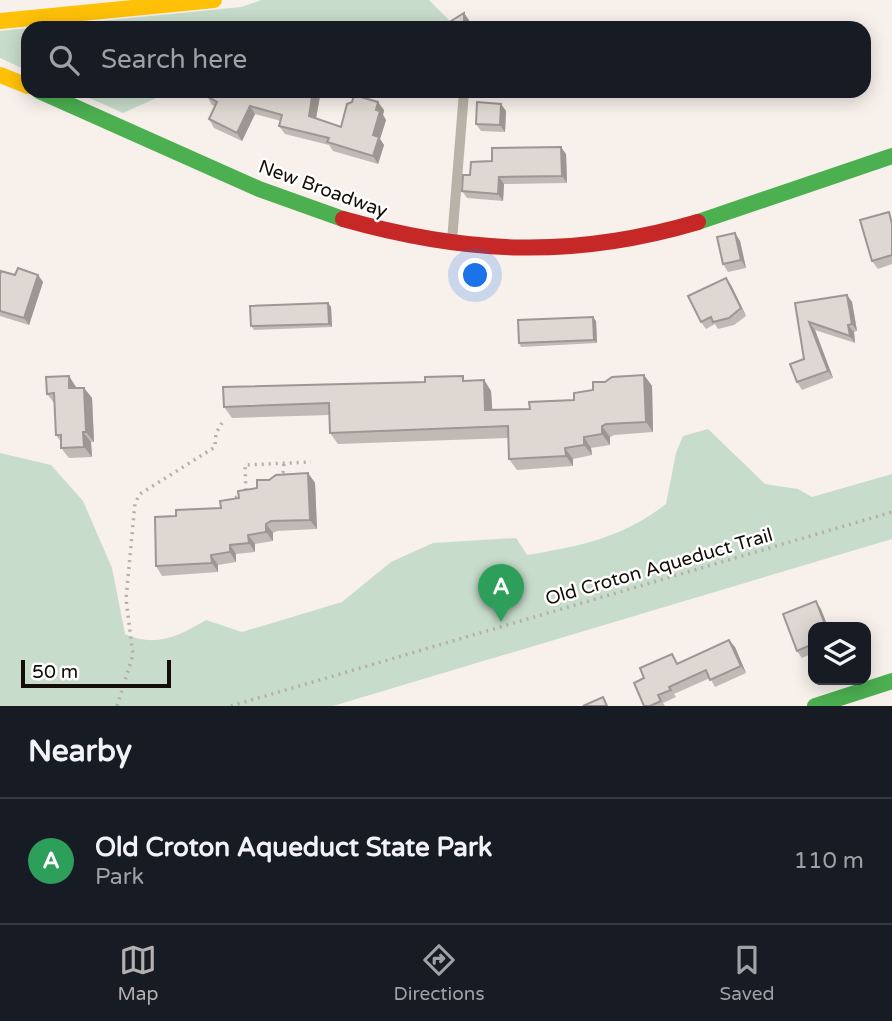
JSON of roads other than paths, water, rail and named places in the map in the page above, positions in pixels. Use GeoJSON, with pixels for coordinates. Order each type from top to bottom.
{"type":"FeatureCollection","features":[{"type":"Feature","properties":{"kind":"main road"},"geometry":{"type":"LineString","coordinates":[[66,21],[214,0]]}},
{"type":"Feature","properties":{"kind":"main road"},"geometry":{"type":"LineString","coordinates":[[0,21],[21,21]]}},
{"type":"Feature","properties":{"kind":"main road"},"geometry":{"type":"LineString","coordinates":[[0,75],[21,83]]}},
{"type":"Feature","properties":{"kind":"main road","name":"New Broadway"},"geometry":{"type":"LineString","coordinates":[[62,98],[310,211],[373,231],[452,245],[536,249],[627,240],[691,223],[892,156]]}},
{"type":"Feature","properties":{"kind":"main road"},"geometry":{"type":"LineString","coordinates":[[815,706],[892,681]]}},
{"type":"Feature","properties":{"kind":"lane"},"geometry":{"type":"LineString","coordinates":[[452,245],[464,98]]}},
{"type":"Feature","properties":{"kind":"place","name":"Old Croton Aqueduct State Park"},"geometry":{"type":"Point","coordinates":[501,622]}}]}
